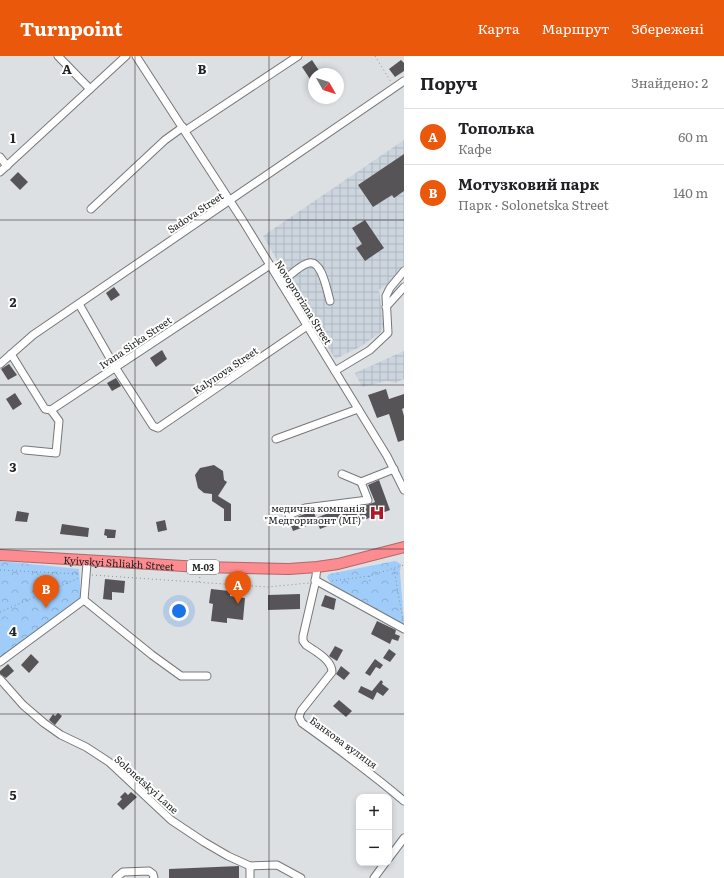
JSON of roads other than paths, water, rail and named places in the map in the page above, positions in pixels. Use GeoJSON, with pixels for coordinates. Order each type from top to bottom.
{"type":"FeatureCollection","features":[{"type":"Feature","properties":{"kind":"highway","name":"Kyivskyi Shliakh Street"},"geometry":{"type":"LineString","coordinates":[[0,555],[237,569],[289,569],[338,564],[404,547]]}},
{"type":"Feature","properties":{"kind":"street"},"geometry":{"type":"LineString","coordinates":[[58,56],[90,89]]}},
{"type":"Feature","properties":{"kind":"street"},"geometry":{"type":"LineString","coordinates":[[0,172],[126,56]]}},
{"type":"Feature","properties":{"kind":"street","name":"Novoprorizna Street"},"geometry":{"type":"LineString","coordinates":[[136,56],[270,265],[394,469],[404,490]]}},
{"type":"Feature","properties":{"kind":"street"},"geometry":{"type":"LineString","coordinates":[[90,209],[165,140],[298,56]]}},
{"type":"Feature","properties":{"kind":"street","name":"Sadova Street"},"geometry":{"type":"LineString","coordinates":[[0,364],[33,335],[404,81]]}},
{"type":"Feature","properties":{"kind":"street"},"geometry":{"type":"LineString","coordinates":[[0,157],[7,166]]}},
{"type":"Feature","properties":{"kind":"street"},"geometry":{"type":"LineString","coordinates":[[281,283],[304,265],[314,263],[321,271],[330,301]]}},
{"type":"Feature","properties":{"kind":"street","name":"Ivana Sirka Street"},"geometry":{"type":"LineString","coordinates":[[51,410],[270,265]]}},
{"type":"Feature","properties":{"kind":"street"},"geometry":{"type":"LineString","coordinates":[[335,371],[370,350],[388,333],[386,296],[390,288],[404,271]]}},
{"type":"Feature","properties":{"kind":"street"},"geometry":{"type":"LineString","coordinates":[[386,307],[404,287]]}},
{"type":"Feature","properties":{"kind":"street"},"geometry":{"type":"LineString","coordinates":[[79,304],[115,367]]}},
{"type":"Feature","properties":{"kind":"street","name":"Kalynova Street"},"geometry":{"type":"LineString","coordinates":[[115,367],[153,426],[158,428],[307,326]]}},
{"type":"Feature","properties":{"kind":"street"},"geometry":{"type":"LineString","coordinates":[[12,354],[45,409],[51,410],[59,421],[56,453],[25,450]]}},
{"type":"Feature","properties":{"kind":"street"},"geometry":{"type":"LineString","coordinates":[[276,439],[358,409]]}},
{"type":"Feature","properties":{"kind":"street"},"geometry":{"type":"LineString","coordinates":[[342,474],[361,482],[394,469]]}},
{"type":"Feature","properties":{"kind":"street"},"geometry":{"type":"LineString","coordinates":[[289,515],[305,508],[368,500],[361,482]]}},
{"type":"Feature","properties":{"kind":"street"},"geometry":{"type":"LineString","coordinates":[[0,662],[84,600],[87,564],[90,560]]}},
{"type":"Feature","properties":{"kind":"street","name":"Банкова вулиця"},"geometry":{"type":"LineString","coordinates":[[317,567],[317,582],[302,636],[303,641],[306,644],[329,662],[332,667],[332,672],[300,711],[299,717],[302,723],[361,766],[404,801]]}},
{"type":"Feature","properties":{"kind":"street"},"geometry":{"type":"LineString","coordinates":[[317,582],[404,629]]}},
{"type":"Feature","properties":{"kind":"street"},"geometry":{"type":"LineString","coordinates":[[84,600],[152,655],[181,676],[207,676]]}},
{"type":"Feature","properties":{"kind":"street","name":"Solonetskyi Lane"},"geometry":{"type":"LineString","coordinates":[[0,679],[23,705],[44,724],[61,735],[86,747],[109,762],[171,820],[228,856],[250,866]]}},
{"type":"Feature","properties":{"kind":"street"},"geometry":{"type":"LineString","coordinates":[[392,854],[404,838]]}},
{"type":"Feature","properties":{"kind":"street"},"geometry":{"type":"LineString","coordinates":[[250,878],[250,866],[277,864],[288,874],[301,878]]}},
{"type":"Feature","properties":{"kind":"street"},"geometry":{"type":"LineString","coordinates":[[374,878],[383,866]]}},
{"type":"Feature","properties":{"kind":"street"},"geometry":{"type":"LineString","coordinates":[[116,878],[123,872],[149,871],[153,874],[154,878]]}},
{"type":"Feature","properties":{"kind":"place","name":"медична компанія \"Медгоризонт (МГ)\""},"geometry":{"type":"Point","coordinates":[377,513]}},
{"type":"Feature","properties":{"kind":"place","name":"Тополька"},"geometry":{"type":"Point","coordinates":[238,604]}},
{"type":"Feature","properties":{"kind":"place","name":"Мотузковий парк"},"geometry":{"type":"Point","coordinates":[46,608]}}]}
